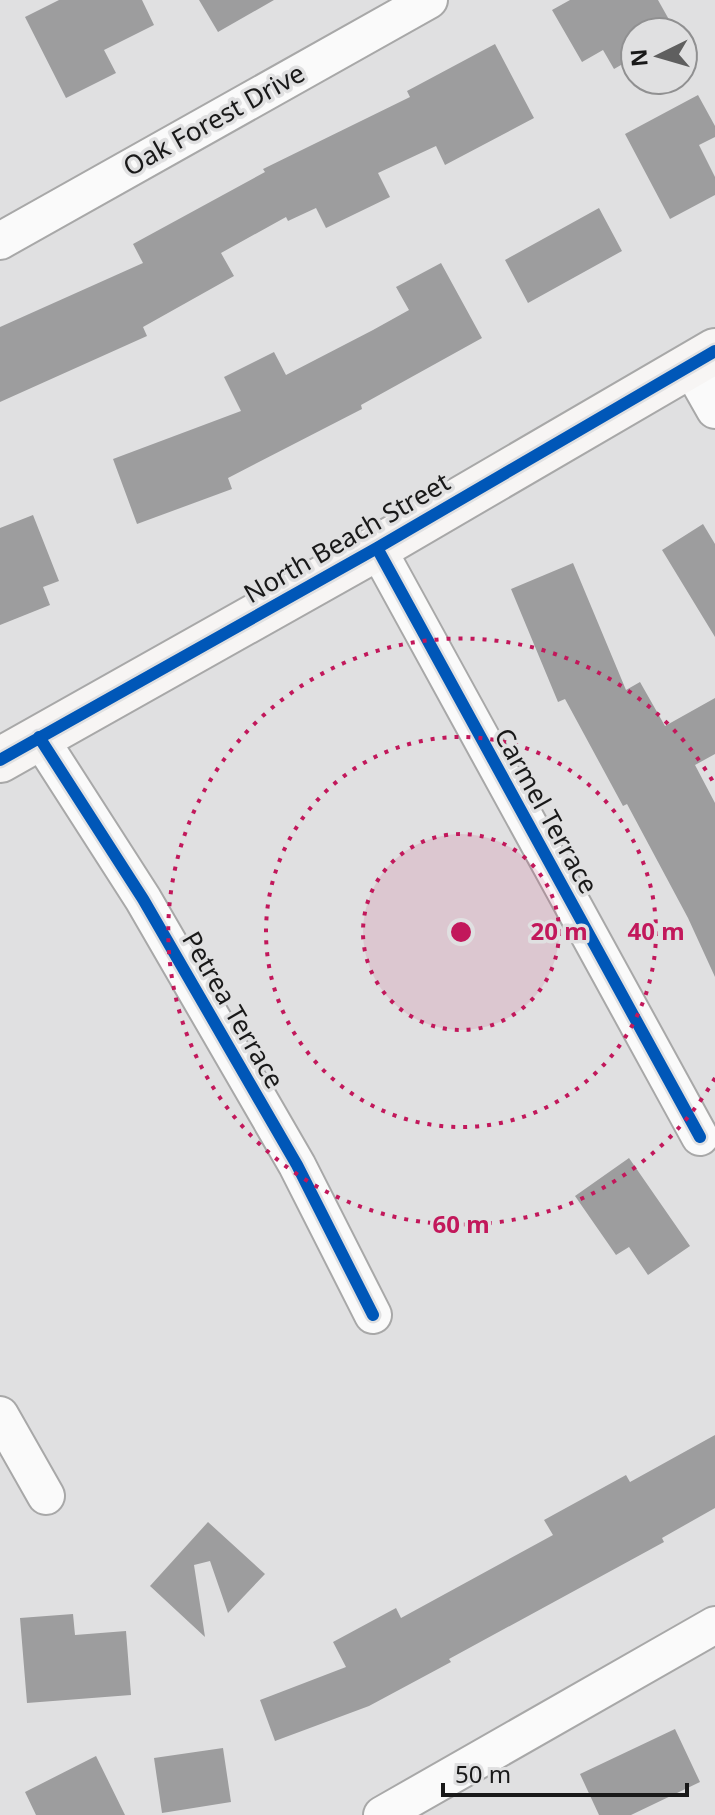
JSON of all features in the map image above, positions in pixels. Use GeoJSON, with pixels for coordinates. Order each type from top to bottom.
{"type":"FeatureCollection","features":[{"type":"Feature","properties":{"kind":"street","name":"Oak Forest Drive"},"geometry":{"type":"LineString","coordinates":[[0,241],[429,0]]}},
{"type":"Feature","properties":{"kind":"street"},"geometry":{"type":"LineString","coordinates":[[702,358],[715,410]]}},
{"type":"Feature","properties":{"kind":"street","name":"North Beach Street"},"geometry":{"type":"LineString","coordinates":[[0,760],[377,548],[702,358]]}},
{"type":"Feature","properties":{"kind":"street","name":"Carmel Terrace"},"geometry":{"type":"LineString","coordinates":[[377,548],[700,1137]]}},
{"type":"Feature","properties":{"kind":"street","name":"Petrea Terrace"},"geometry":{"type":"LineString","coordinates":[[39,737],[143,899],[213,1019],[297,1165],[373,1315]]}},
{"type":"Feature","properties":{"kind":"street"},"geometry":{"type":"LineString","coordinates":[[0,1415],[46,1496]]}},
{"type":"Feature","properties":{"kind":"street"},"geometry":{"type":"LineString","coordinates":[[382,1815],[715,1625]]}},
{"type":"Feature","properties":{"kind":"building"},"geometry":{"type":"Polygon","coordinates":[[[59,0],[142,0],[154,25],[104,50],[116,73],[66,98],[25,17],[59,0]]]}},
{"type":"Feature","properties":{"kind":"building"},"geometry":{"type":"Polygon","coordinates":[[[199,0],[274,0],[218,32],[199,0]]]}},
{"type":"Feature","properties":{"kind":"building"},"geometry":{"type":"Polygon","coordinates":[[[570,0],[658,0],[667,16],[619,16],[619,66],[614,69],[603,50],[582,62],[552,10],[570,0]]]}},
{"type":"Feature","properties":{"kind":"building"},"geometry":{"type":"Polygon","coordinates":[[[495,44],[534,118],[445,165],[436,146],[378,173],[390,197],[326,228],[316,208],[288,221],[286,217],[221,253],[234,276],[143,327],[147,336],[0,402],[0,327],[143,263],[133,244],[265,172],[263,169],[410,97],[407,91],[495,44]]]}},
{"type":"Feature","properties":{"kind":"building"},"geometry":{"type":"Polygon","coordinates":[[[699,96],[715,126],[715,137],[699,145],[715,177],[715,195],[670,219],[625,134],[699,96]]]}},
{"type":"Feature","properties":{"kind":"building"},"geometry":{"type":"Polygon","coordinates":[[[599,208],[622,251],[528,303],[505,260],[599,208]]]}},
{"type":"Feature","properties":{"kind":"building"},"geometry":{"type":"Polygon","coordinates":[[[441,263],[482,338],[361,405],[362,409],[228,478],[232,489],[137,524],[113,459],[241,411],[224,377],[274,352],[286,375],[373,330],[409,310],[396,287],[441,263]]]}},
{"type":"Feature","properties":{"kind":"building"},"geometry":{"type":"Polygon","coordinates":[[[33,515],[59,581],[43,587],[50,605],[0,625],[0,528],[33,515]]]}},
{"type":"Feature","properties":{"kind":"building"},"geometry":{"type":"Polygon","coordinates":[[[703,524],[715,544],[715,637],[662,550],[703,524]]]}},
{"type":"Feature","properties":{"kind":"building"},"geometry":{"type":"Polygon","coordinates":[[[573,563],[626,690],[640,682],[665,726],[715,698],[715,754],[695,765],[715,803],[715,977],[688,918],[627,804],[623,806],[565,699],[558,702],[511,589],[573,563]]]}},
{"type":"Feature","properties":{"kind":"building"},"geometry":{"type":"Polygon","coordinates":[[[629,1158],[690,1246],[648,1275],[629,1247],[616,1255],[575,1196],[629,1158]]]}},
{"type":"Feature","properties":{"kind":"building"},"geometry":{"type":"Polygon","coordinates":[[[715,1435],[715,1508],[662,1538],[664,1542],[369,1706],[275,1741],[260,1700],[346,1667],[333,1642],[396,1608],[401,1618],[553,1535],[544,1520],[626,1475],[630,1482],[715,1435]]]}},
{"type":"Feature","properties":{"kind":"building"},"geometry":{"type":"Polygon","coordinates":[[[208,1522],[265,1574],[228,1613],[210,1561],[194,1565],[205,1637],[150,1586],[208,1522]]]}},
{"type":"Feature","properties":{"kind":"building"},"geometry":{"type":"Polygon","coordinates":[[[73,1614],[75,1635],[126,1631],[131,1695],[27,1703],[20,1618],[73,1614]]]}},
{"type":"Feature","properties":{"kind":"building"},"geometry":{"type":"Polygon","coordinates":[[[675,1729],[700,1782],[631,1815],[599,1815],[580,1774],[675,1729]]]}},
{"type":"Feature","properties":{"kind":"building"},"geometry":{"type":"Polygon","coordinates":[[[223,1748],[231,1802],[162,1813],[154,1758],[223,1748]]]}},
{"type":"Feature","properties":{"kind":"building"},"geometry":{"type":"Polygon","coordinates":[[[96,1756],[125,1815],[36,1815],[25,1792],[96,1756]]]}},
{"type":"Feature","properties":{"kind":"cycle path"},"geometry":{"type":"LineString","coordinates":[[0,760],[377,548],[715,351]]}},
{"type":"Feature","properties":{"kind":"cycle path"},"geometry":{"type":"LineString","coordinates":[[377,548],[700,1137]]}},
{"type":"Feature","properties":{"kind":"cycle path"},"geometry":{"type":"LineString","coordinates":[[39,737],[143,899],[297,1165],[373,1315]]}}]}
